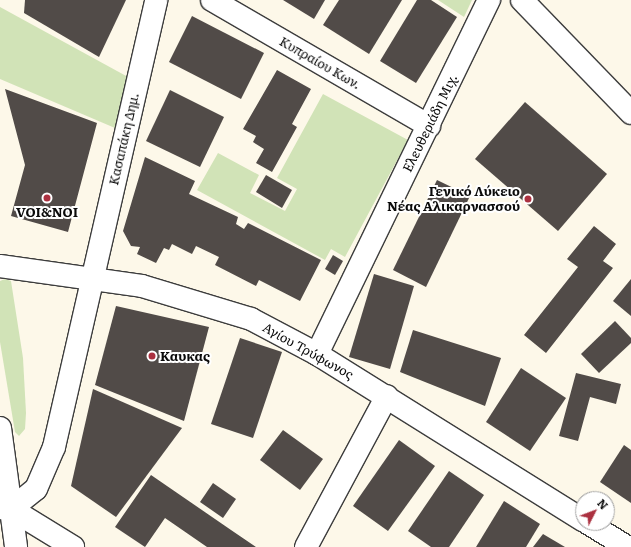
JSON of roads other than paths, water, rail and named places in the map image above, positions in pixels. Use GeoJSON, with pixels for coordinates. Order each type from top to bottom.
{"type":"FeatureCollection","features":[{"type":"Feature","properties":{"kind":"street","name":"Κασαπάκη Δημ."},"geometry":{"type":"LineString","coordinates":[[6,509],[36,489],[48,466],[156,0]]}},
{"type":"Feature","properties":{"kind":"street","name":"Κυπραίου Κων."},"geometry":{"type":"LineString","coordinates":[[212,0],[429,126]]}},
{"type":"Feature","properties":{"kind":"street","name":"Ελευθεριάδη Μιχ."},"geometry":{"type":"LineString","coordinates":[[317,354],[489,0]]}},
{"type":"Feature","properties":{"kind":"street"},"geometry":{"type":"LineString","coordinates":[[522,0],[631,113]]}},
{"type":"Feature","properties":{"kind":"street","name":"Αγίου Τρύφωνος"},"geometry":{"type":"LineString","coordinates":[[0,266],[92,278],[168,292],[224,309],[317,354],[387,396],[575,515]]}},
{"type":"Feature","properties":{"kind":"street"},"geometry":{"type":"LineString","coordinates":[[306,547],[387,396]]}},
{"type":"Feature","properties":{"kind":"street"},"geometry":{"type":"LineString","coordinates":[[0,428],[6,509],[16,547]]}},
{"type":"Feature","properties":{"kind":"street"},"geometry":{"type":"LineString","coordinates":[[6,509],[73,547]]}},
{"type":"Feature","properties":{"kind":"street"},"geometry":{"type":"LineString","coordinates":[[601,531],[627,547]]}},
{"type":"Feature","properties":{"kind":"place","name":"VOI&NOI"},"geometry":{"type":"Point","coordinates":[47,198]}},
{"type":"Feature","properties":{"kind":"place","name":"Γενικό Λύκειο Νέας Αλικαρνασσού"},"geometry":{"type":"Point","coordinates":[528,199]}},
{"type":"Feature","properties":{"kind":"place","name":"Καυκας"},"geometry":{"type":"Point","coordinates":[152,356]}}]}
